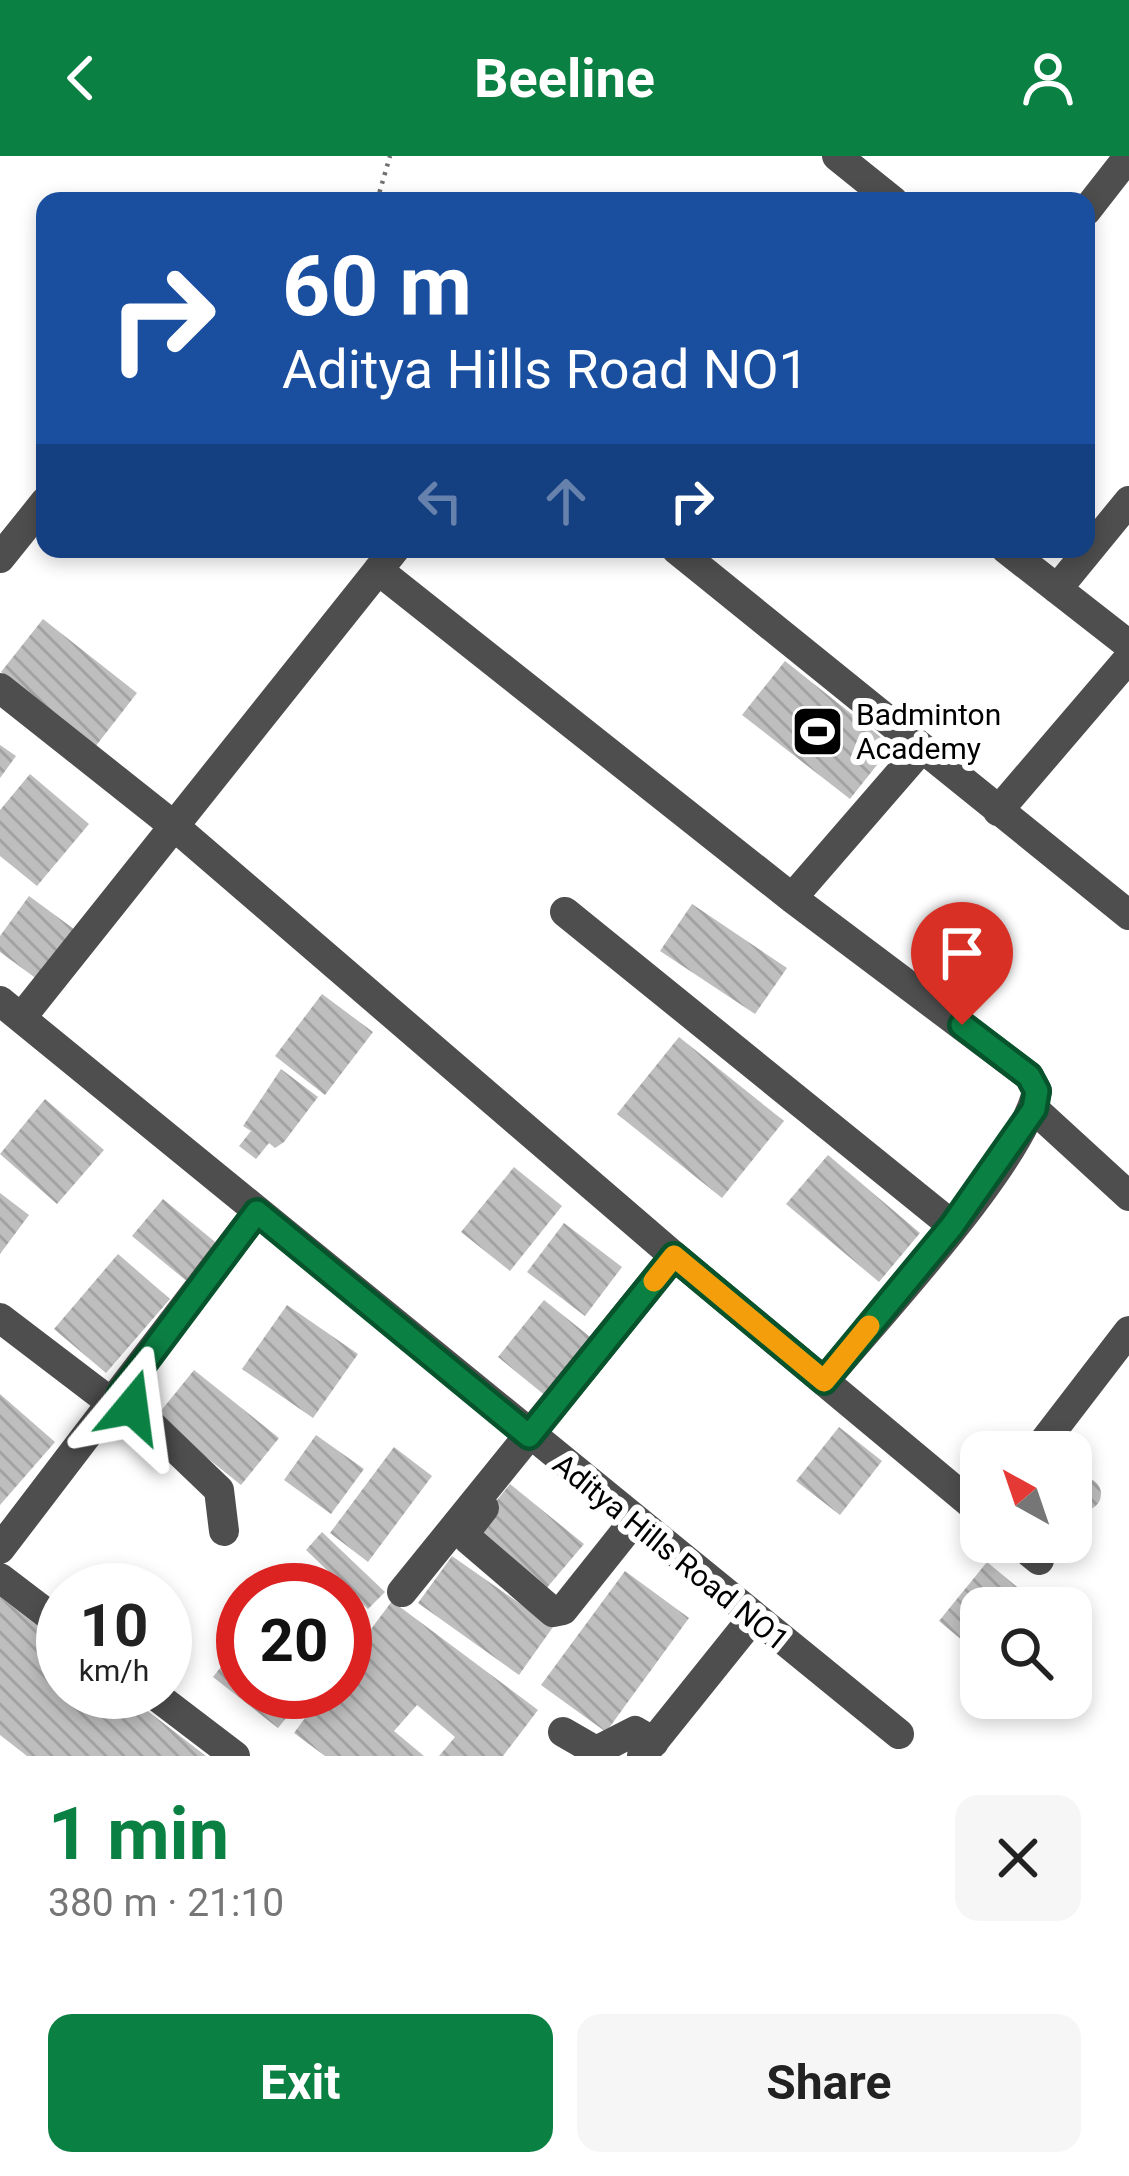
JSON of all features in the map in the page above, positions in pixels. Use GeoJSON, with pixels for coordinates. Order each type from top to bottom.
{"type":"FeatureCollection","features":[{"type":"Feature","properties":{"kind":"street"},"geometry":{"type":"LineString","coordinates":[[837,156],[881,192]]}},
{"type":"Feature","properties":{"kind":"street"},"geometry":{"type":"LineString","coordinates":[[1095,199],[1129,156]]}},
{"type":"Feature","properties":{"kind":"street"},"geometry":{"type":"LineString","coordinates":[[1095,543],[1129,501]]}},
{"type":"Feature","properties":{"kind":"street"},"geometry":{"type":"LineString","coordinates":[[0,558],[36,513]]}},
{"type":"Feature","properties":{"kind":"street"},"geometry":{"type":"LineString","coordinates":[[687,558],[1129,915]]}},
{"type":"Feature","properties":{"kind":"street"},"geometry":{"type":"LineString","coordinates":[[1017,558],[1129,645]]}},
{"type":"Feature","properties":{"kind":"street"},"geometry":{"type":"LineString","coordinates":[[1057,589],[1082,558]]}},
{"type":"Feature","properties":{"kind":"street"},"geometry":{"type":"LineString","coordinates":[[10,1010],[174,826],[387,560],[792,898],[1029,1076],[1037,1091],[1034,1109],[952,1226],[824,1381]]}},
{"type":"Feature","properties":{"kind":"street"},"geometry":{"type":"LineString","coordinates":[[998,811],[1129,658]]}},
{"type":"Feature","properties":{"kind":"street"},"geometry":{"type":"LineString","coordinates":[[0,688],[174,826],[674,1256],[960,1494]]}},
{"type":"Feature","properties":{"kind":"street"},"geometry":{"type":"LineString","coordinates":[[792,898],[922,748]]}},
{"type":"Feature","properties":{"kind":"street"},"geometry":{"type":"LineString","coordinates":[[565,912],[952,1226]]}},
{"type":"Feature","properties":{"kind":"street","name":"Aditya Hills Road NO1"},"geometry":{"type":"LineString","coordinates":[[10,1010],[899,1734]]}},
{"type":"Feature","properties":{"kind":"street"},"geometry":{"type":"LineString","coordinates":[[1034,1109],[1129,1196]]}},
{"type":"Feature","properties":{"kind":"street"},"geometry":{"type":"LineString","coordinates":[[0,1549],[257,1212]]}},
{"type":"Feature","properties":{"kind":"street"},"geometry":{"type":"LineString","coordinates":[[634,1521],[562,1610],[553,1612],[468,1539],[466,1531],[674,1256]]}},
{"type":"Feature","properties":{"kind":"street"},"geometry":{"type":"LineString","coordinates":[[0,1318],[117,1400],[219,1490],[224,1532]]}},
{"type":"Feature","properties":{"kind":"street"},"geometry":{"type":"LineString","coordinates":[[1052,1431],[1129,1331]]}},
{"type":"Feature","properties":{"kind":"street"},"geometry":{"type":"LineString","coordinates":[[402,1592],[532,1439]]}},
{"type":"Feature","properties":{"kind":"street"},"geometry":{"type":"LineString","coordinates":[[0,1579],[36,1606]]}},
{"type":"Feature","properties":{"kind":"street"},"geometry":{"type":"LineString","coordinates":[[563,1732],[596,1751],[635,1731],[648,1749],[752,1618]]}},
{"type":"Feature","properties":{"kind":"street"},"geometry":{"type":"LineString","coordinates":[[187,1719],[236,1756]]}},
{"type":"Feature","properties":{"kind":"path"},"geometry":{"type":"LineString","coordinates":[[380,192],[390,156]]}},
{"type":"Feature","properties":{"kind":"building"},"geometry":{"type":"Polygon","coordinates":[[[43,619],[137,693],[95,747],[1,672],[43,619]]]}},
{"type":"Feature","properties":{"kind":"building","name":"Badminton Academy"},"geometry":{"type":"Polygon","coordinates":[[[785,661],[892,746],[850,799],[742,715],[785,661]]]}},
{"type":"Feature","properties":{"kind":"building"},"geometry":{"type":"Polygon","coordinates":[[[0,745],[16,756],[0,778],[0,745]]]}},
{"type":"Feature","properties":{"kind":"building"},"geometry":{"type":"Polygon","coordinates":[[[30,774],[89,824],[37,886],[0,856],[0,810],[30,774]]]}},
{"type":"Feature","properties":{"kind":"building"},"geometry":{"type":"Polygon","coordinates":[[[29,896],[78,932],[41,982],[0,952],[0,936],[29,896]]]}},
{"type":"Feature","properties":{"kind":"building"},"geometry":{"type":"Polygon","coordinates":[[[692,904],[787,968],[755,1014],[660,951],[692,904]]]}},
{"type":"Feature","properties":{"kind":"building"},"geometry":{"type":"Polygon","coordinates":[[[322,994],[373,1032],[325,1095],[275,1056],[322,994]]]}},
{"type":"Feature","properties":{"kind":"building"},"geometry":{"type":"Polygon","coordinates":[[[679,1037],[784,1121],[722,1198],[617,1114],[679,1037]]]}},
{"type":"Feature","properties":{"kind":"building"},"geometry":{"type":"Polygon","coordinates":[[[281,1069],[318,1097],[284,1142],[275,1148],[269,1143],[256,1159],[239,1146],[251,1131],[243,1126],[281,1069]]]}},
{"type":"Feature","properties":{"kind":"building"},"geometry":{"type":"Polygon","coordinates":[[[45,1099],[104,1150],[57,1204],[0,1154],[45,1099]]]}},
{"type":"Feature","properties":{"kind":"building"},"geometry":{"type":"Polygon","coordinates":[[[828,1155],[920,1233],[879,1282],[786,1204],[828,1155]]]}},
{"type":"Feature","properties":{"kind":"building"},"geometry":{"type":"Polygon","coordinates":[[[514,1167],[562,1206],[510,1271],[461,1232],[514,1167]]]}},
{"type":"Feature","properties":{"kind":"building"},"geometry":{"type":"Polygon","coordinates":[[[0,1193],[29,1215],[0,1254],[0,1193]]]}},
{"type":"Feature","properties":{"kind":"building"},"geometry":{"type":"Polygon","coordinates":[[[163,1199],[220,1246],[189,1283],[132,1236],[163,1199]]]}},
{"type":"Feature","properties":{"kind":"building"},"geometry":{"type":"Polygon","coordinates":[[[564,1223],[622,1267],[585,1316],[527,1272],[564,1223]]]}},
{"type":"Feature","properties":{"kind":"building"},"geometry":{"type":"Polygon","coordinates":[[[118,1254],[170,1299],[106,1373],[54,1329],[118,1254]]]}},
{"type":"Feature","properties":{"kind":"building"},"geometry":{"type":"Polygon","coordinates":[[[544,1300],[594,1340],[547,1397],[498,1357],[544,1300]]]}},
{"type":"Feature","properties":{"kind":"building"},"geometry":{"type":"Polygon","coordinates":[[[287,1305],[358,1354],[313,1418],[242,1369],[287,1305]]]}},
{"type":"Feature","properties":{"kind":"building"},"geometry":{"type":"Polygon","coordinates":[[[194,1370],[279,1438],[241,1485],[156,1417],[194,1370]]]}},
{"type":"Feature","properties":{"kind":"building"},"geometry":{"type":"Polygon","coordinates":[[[0,1394],[55,1442],[0,1505],[0,1394]]]}},
{"type":"Feature","properties":{"kind":"building"},"geometry":{"type":"Polygon","coordinates":[[[839,1427],[882,1461],[840,1515],[796,1481],[839,1427]]]}},
{"type":"Feature","properties":{"kind":"building"},"geometry":{"type":"Polygon","coordinates":[[[316,1435],[364,1469],[331,1514],[284,1480],[316,1435]]]}},
{"type":"Feature","properties":{"kind":"building"},"geometry":{"type":"Polygon","coordinates":[[[394,1447],[432,1476],[368,1562],[330,1533],[394,1447]]]}},
{"type":"Feature","properties":{"kind":"building"},"geometry":{"type":"Polygon","coordinates":[[[1092,1480],[1100,1488],[1100,1500],[1092,1508],[1092,1480]]]}},
{"type":"Feature","properties":{"kind":"building"},"geometry":{"type":"Polygon","coordinates":[[[510,1484],[584,1544],[545,1590],[473,1530],[510,1484]]]}},
{"type":"Feature","properties":{"kind":"building"},"geometry":{"type":"Polygon","coordinates":[[[322,1532],[355,1563],[320,1563],[306,1550],[322,1532]]]}},
{"type":"Feature","properties":{"kind":"building"},"geometry":{"type":"Polygon","coordinates":[[[452,1556],[553,1627],[519,1675],[418,1603],[452,1556]]]}},
{"type":"Feature","properties":{"kind":"building"},"geometry":{"type":"Polygon","coordinates":[[[988,1563],[1017,1587],[967,1587],[988,1563]]]}},
{"type":"Feature","properties":{"kind":"building"},"geometry":{"type":"Polygon","coordinates":[[[625,1571],[689,1618],[606,1732],[541,1685],[625,1571]]]}},
{"type":"Feature","properties":{"kind":"building"},"geometry":{"type":"Polygon","coordinates":[[[372,1580],[385,1592],[372,1605],[372,1580]]]}},
{"type":"Feature","properties":{"kind":"building"},"geometry":{"type":"Polygon","coordinates":[[[960,1595],[960,1638],[939,1621],[960,1595]]]}},
{"type":"Feature","properties":{"kind":"building"},"geometry":{"type":"Polygon","coordinates":[[[0,1597],[36,1624],[36,1719],[158,1719],[206,1756],[27,1756],[0,1735],[0,1597]]]}},
{"type":"Feature","properties":{"kind":"building"},"geometry":{"type":"Polygon","coordinates":[[[392,1601],[538,1710],[503,1756],[439,1756],[455,1737],[417,1705],[394,1731],[424,1756],[325,1756],[294,1733],[304,1719],[372,1719],[372,1628],[392,1601]]]}},
{"type":"Feature","properties":{"kind":"slow traffic"},"geometry":{"type":"LineString","coordinates":[[654,1281],[674,1256],[824,1381],[869,1326]]}},
{"type":"Feature","properties":{"kind":"place","name":"Badminton Academy"},"geometry":{"type":"Point","coordinates":[817,731]}},
{"type":"Feature","properties":{"kind":"route"},"geometry":{"type":"LineString","coordinates":[[132,1407],[120,1395],[257,1212],[529,1436],[674,1256],[824,1381],[952,1226],[1009,1152],[1034,1109],[1037,1091],[1029,1076],[962,1025]]}}]}
